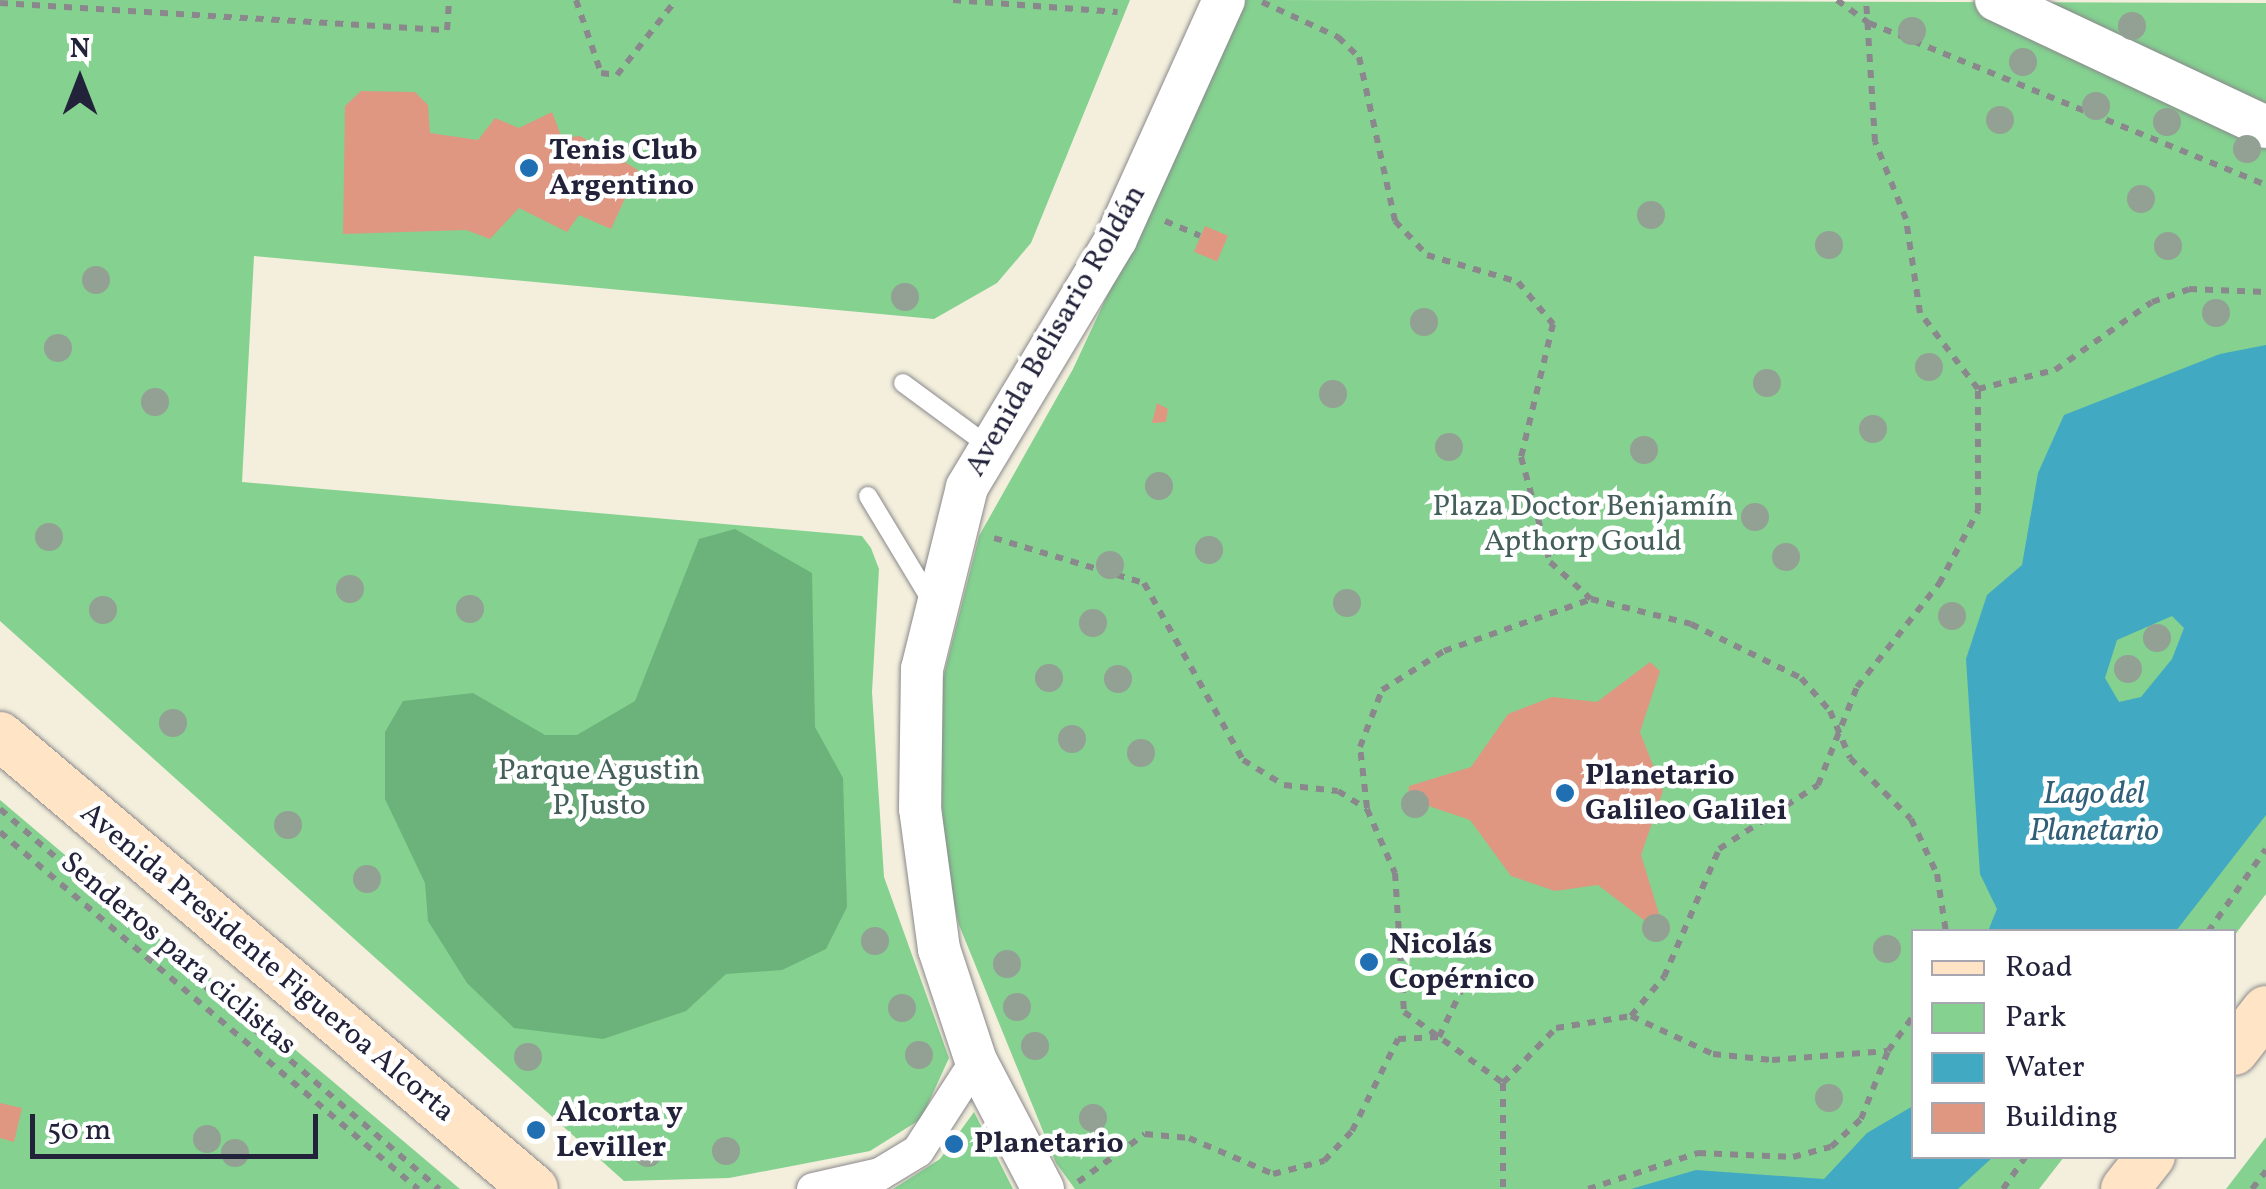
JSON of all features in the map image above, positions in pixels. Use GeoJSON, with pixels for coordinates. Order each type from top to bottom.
{"type":"FeatureCollection","features":[{"type":"Feature","properties":{"kind":"main road","name":"Avenida Presidente Figueroa Alcorta"},"geometry":{"type":"LineString","coordinates":[[0,736],[534,1189]]}},
{"type":"Feature","properties":{"kind":"main road"},"geometry":{"type":"LineString","coordinates":[[2236,1049],[2266,1010]]}},
{"type":"Feature","properties":{"kind":"main road"},"geometry":{"type":"LineString","coordinates":[[2125,1189],[2149,1159]]}},
{"type":"Feature","properties":{"kind":"street","name":"Avenida Belisario Roldán"},"geometry":{"type":"LineString","coordinates":[[1043,1189],[976,1062],[924,874],[917,735],[934,605],[954,527],[987,445],[1116,239],[1224,0]]}},
{"type":"Feature","properties":{"kind":"street"},"geometry":{"type":"LineString","coordinates":[[1996,0],[2266,127]]}},
{"type":"Feature","properties":{"kind":"street"},"geometry":{"type":"LineString","coordinates":[[813,1189],[880,1174],[918,1151],[976,1062]]}},
{"type":"Feature","properties":{"kind":"lane"},"geometry":{"type":"LineString","coordinates":[[903,383],[987,445]]}},
{"type":"Feature","properties":{"kind":"lane"},"geometry":{"type":"LineString","coordinates":[[868,496],[934,605]]}},
{"type":"Feature","properties":{"kind":"path"},"geometry":{"type":"LineString","coordinates":[[0,3],[447,30],[449,0]]}},
{"type":"Feature","properties":{"kind":"path"},"geometry":{"type":"LineString","coordinates":[[576,0],[600,74],[617,75],[676,0]]}},
{"type":"Feature","properties":{"kind":"path"},"geometry":{"type":"LineString","coordinates":[[953,0],[1118,12]]}},
{"type":"Feature","properties":{"kind":"path"},"geometry":{"type":"LineString","coordinates":[[1256,0],[1303,17],[1360,58],[1383,187],[1412,240],[1427,256],[1518,282],[1553,324],[1546,370],[1522,427],[1523,491],[1550,562],[1591,599],[1691,624],[1801,678],[1830,711],[1839,744],[1912,819],[1937,874],[1946,929]]}},
{"type":"Feature","properties":{"kind":"path"},"geometry":{"type":"LineString","coordinates":[[1836,0],[1869,23],[2266,184]]}},
{"type":"Feature","properties":{"kind":"path"},"geometry":{"type":"LineString","coordinates":[[1631,1016],[1677,962],[1719,849],[1818,785],[1839,744],[1856,687],[1939,584],[1978,511],[1978,388],[1920,313],[1906,218],[1875,142],[1866,0]]}},
{"type":"Feature","properties":{"kind":"path"},"geometry":{"type":"LineString","coordinates":[[1978,388],[2055,370],[2152,302],[2189,288],[2266,292]]}},
{"type":"Feature","properties":{"kind":"path"},"geometry":{"type":"LineString","coordinates":[[954,527],[1144,583],[1242,760],[1284,784],[1338,791],[1367,809]]}},
{"type":"Feature","properties":{"kind":"path"},"geometry":{"type":"LineString","coordinates":[[1503,1082],[1404,1012],[1395,873],[1367,809],[1360,747],[1382,690],[1444,652],[1591,599]]}},
{"type":"Feature","properties":{"kind":"path"},"geometry":{"type":"LineString","coordinates":[[0,810],[440,1189]]}},
{"type":"Feature","properties":{"kind":"path","name":"Senderos para ciclistas"},"geometry":{"type":"LineString","coordinates":[[0,832],[418,1189]]}},
{"type":"Feature","properties":{"kind":"path"},"geometry":{"type":"LineString","coordinates":[[2210,929],[2266,849]]}},
{"type":"Feature","properties":{"kind":"path"},"geometry":{"type":"LineString","coordinates":[[1439,1037],[1461,991]]}},
{"type":"Feature","properties":{"kind":"path"},"geometry":{"type":"LineString","coordinates":[[1503,1189],[1503,1082],[1556,1028],[1631,1016],[1737,1059],[1888,1051]]}},
{"type":"Feature","properties":{"kind":"path"},"geometry":{"type":"LineString","coordinates":[[1588,1189],[1698,1153],[1794,1157],[1831,1148],[1861,1119],[1888,1051],[1911,1019]]}},
{"type":"Feature","properties":{"kind":"path"},"geometry":{"type":"LineString","coordinates":[[1069,1189],[1144,1134],[1189,1138],[1273,1174],[1324,1161],[1352,1131],[1398,1039],[1439,1037]]}},
{"type":"Feature","properties":{"kind":"path"},"geometry":{"type":"LineString","coordinates":[[2003,1189],[2024,1159]]}},
{"type":"Feature","properties":{"kind":"path"},"geometry":{"type":"LineString","coordinates":[[2252,1189],[2266,1171]]}},
{"type":"Feature","properties":{"kind":"green space","name":"Parque Agustin P. Justo"},"geometry":{"type":"Polygon","coordinates":[[[0,0],[1130,0],[1031,243],[997,283],[934,319],[254,256],[242,482],[862,536],[879,569],[872,692],[884,877],[949,1058],[921,1119],[870,1151],[729,1178],[624,1181],[0,621],[0,0]]]}},
{"type":"Feature","properties":{"kind":"green space","name":"Plaza Doctor Benjamín Apthorp Gould"},"geometry":{"type":"Polygon","coordinates":[[[1245,0],[2266,3],[2266,894],[2236,933],[2236,929],[1911,929],[1911,1159],[2062,1159],[2039,1189],[1075,1189],[1056,1163],[959,925],[943,858],[940,690],[979,536],[1073,369],[1245,0]]]}},
{"type":"Feature","properties":{"kind":"green space"},"geometry":{"type":"Polygon","coordinates":[[[735,529],[812,573],[815,727],[843,778],[847,907],[826,949],[782,970],[726,974],[686,1011],[603,1039],[514,1028],[467,983],[428,921],[425,883],[385,799],[385,732],[403,701],[473,693],[545,735],[577,735],[635,701],[699,539],[735,529]]]}},
{"type":"Feature","properties":{"kind":"green space"},"geometry":{"type":"Polygon","coordinates":[[[0,800],[460,1189],[0,1189],[0,800]]]}},
{"type":"Feature","properties":{"kind":"green space"},"geometry":{"type":"Polygon","coordinates":[[[974,1112],[1013,1189],[893,1189],[940,1159],[974,1112]]]}},
{"type":"Feature","properties":{"kind":"green space"},"geometry":{"type":"Polygon","coordinates":[[[2266,1137],[2266,1189],[2226,1189],[2266,1137]]]}},
{"type":"Feature","properties":{"kind":"water","name":"Lago del Planetario"},"geometry":{"type":"Polygon","coordinates":[[[2266,345],[2266,815],[2178,929],[1989,929],[1997,909],[1980,874],[1966,659],[1987,595],[2022,565],[2038,473],[2064,415],[2220,354],[2266,345]],[[2172,616],[2117,640],[2105,678],[2119,702],[2141,697],[2172,659],[2184,628],[2172,616]]]}},
{"type":"Feature","properties":{"kind":"water"},"geometry":{"type":"Polygon","coordinates":[[[1911,1107],[1911,1159],[1991,1159],[1958,1189],[1631,1189],[1696,1170],[1824,1179],[1867,1133],[1911,1107]]]}},
{"type":"Feature","properties":{"kind":"building"},"geometry":{"type":"Polygon","coordinates":[[[361,91],[415,92],[428,105],[430,133],[478,140],[495,118],[519,128],[552,112],[562,138],[580,136],[638,170],[611,229],[579,215],[567,232],[519,208],[490,239],[466,230],[343,234],[345,106],[361,91]]]}},
{"type":"Feature","properties":{"kind":"building"},"geometry":{"type":"Polygon","coordinates":[[[1205,226],[1228,236],[1217,262],[1194,252],[1205,226]]]}},
{"type":"Feature","properties":{"kind":"building"},"geometry":{"type":"Polygon","coordinates":[[[1157,403],[1168,409],[1166,422],[1152,423],[1157,403]]]}},
{"type":"Feature","properties":{"kind":"building","name":"Planetario Galileo Galilei"},"geometry":{"type":"Polygon","coordinates":[[[1650,662],[1660,671],[1640,732],[1663,791],[1641,855],[1660,917],[1649,924],[1598,885],[1555,891],[1511,876],[1470,820],[1408,799],[1409,786],[1471,767],[1508,714],[1552,697],[1597,702],[1650,662]]]}},
{"type":"Feature","properties":{"kind":"building"},"geometry":{"type":"Polygon","coordinates":[[[0,1103],[22,1108],[14,1142],[0,1138],[0,1103]]]}},
{"type":"Feature","properties":{"kind":"place","name":"Tenis Club Argentino"},"geometry":{"type":"Point","coordinates":[529,168]}},
{"type":"Feature","properties":{"kind":"place","name":"Planetario Galileo Galilei"},"geometry":{"type":"Point","coordinates":[1565,793]}},
{"type":"Feature","properties":{"kind":"place","name":"Nicolás Copérnico"},"geometry":{"type":"Point","coordinates":[1369,962]}},
{"type":"Feature","properties":{"kind":"place","name":"Alcorta y Leviller"},"geometry":{"type":"Point","coordinates":[536,1130]}},
{"type":"Feature","properties":{"kind":"place","name":"Planetario"},"geometry":{"type":"Point","coordinates":[954,1144]}}]}
